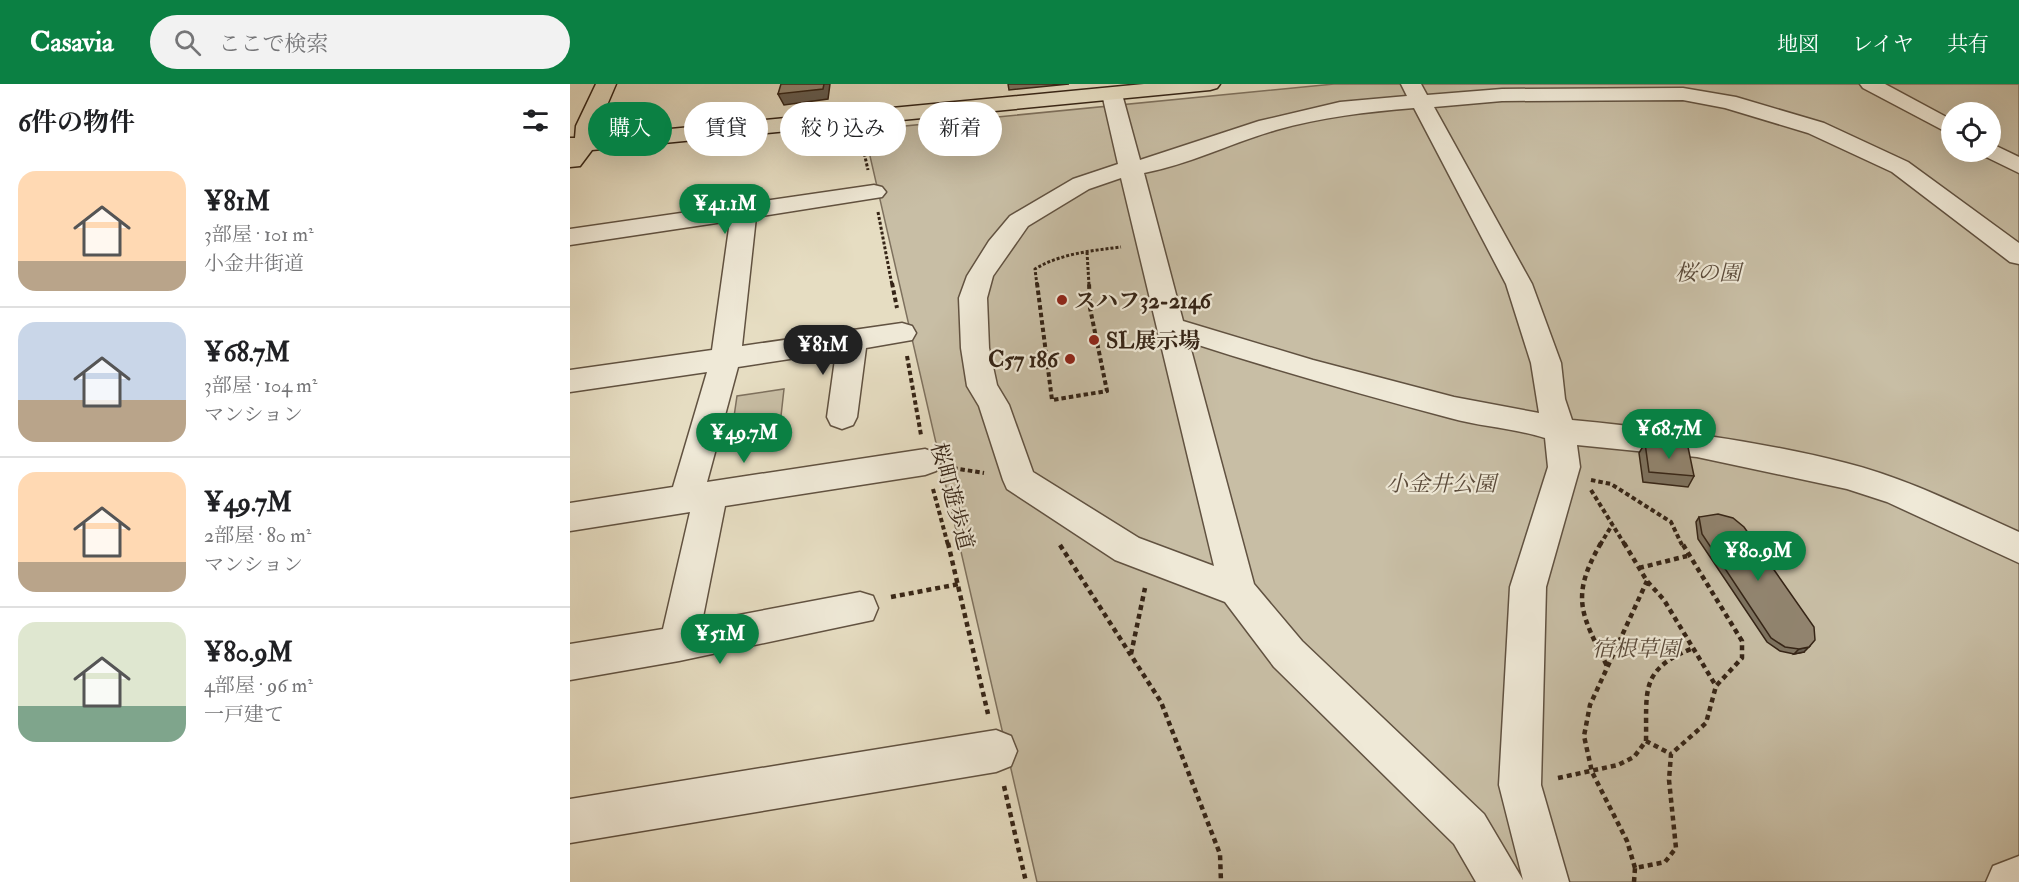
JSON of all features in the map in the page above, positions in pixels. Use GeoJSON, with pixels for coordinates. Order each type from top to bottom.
{"type":"FeatureCollection","features":[{"type":"Feature","properties":{"kind":"main road"},"geometry":{"type":"LineString","coordinates":[[570,165],[577,144],[606,84]]}},
{"type":"Feature","properties":{"kind":"main road"},"geometry":{"type":"LineString","coordinates":[[906,113],[1210,84]]}},
{"type":"Feature","properties":{"kind":"main road"},"geometry":{"type":"LineString","coordinates":[[577,144],[780,125]]}},
{"type":"Feature","properties":{"kind":"street"},"geometry":{"type":"LineString","coordinates":[[1710,84],[1728,102]]}},
{"type":"Feature","properties":{"kind":"street"},"geometry":{"type":"LineString","coordinates":[[1870,84],[1941,123]]}},
{"type":"Feature","properties":{"kind":"street"},"geometry":{"type":"LineString","coordinates":[[1415,92],[1519,284],[1546,363],[1550,399],[1560,431],[1564,467],[1528,586],[1520,785],[1546,882]]}},
{"type":"Feature","properties":{"kind":"street"},"geometry":{"type":"LineString","coordinates":[[1238,591],[1127,549],[1019,480],[994,405],[982,386],[975,348],[973,298],[980,276],[998,247],[1019,221],[1081,184],[1105,174],[1185,154],[1267,126],[1415,92],[1683,94],[1728,102],[1816,128],[1900,167],[2019,256]]}},
{"type":"Feature","properties":{"kind":"street"},"geometry":{"type":"LineString","coordinates":[[1112,94],[1238,591],[1288,654],[1469,829],[1501,882]]}},
{"type":"Feature","properties":{"kind":"street"},"geometry":{"type":"LineString","coordinates":[[2001,156],[2019,166]]}},
{"type":"Feature","properties":{"kind":"street"},"geometry":{"type":"LineString","coordinates":[[570,237],[874,192]]}},
{"type":"Feature","properties":{"kind":"street"},"geometry":{"type":"LineString","coordinates":[[679,644],[699,497],[726,357],[744,211]]}},
{"type":"Feature","properties":{"kind":"street"},"geometry":{"type":"LineString","coordinates":[[1169,326],[1311,370],[1454,408],[1521,419],[1560,431],[1697,445],[1847,476],[1899,493],[2019,548]]}},
{"type":"Feature","properties":{"kind":"street"},"geometry":{"type":"LineString","coordinates":[[570,381],[902,333]]}},
{"type":"Feature","properties":{"kind":"street"},"geometry":{"type":"LineString","coordinates":[[842,417],[852,342]]}},
{"type":"Feature","properties":{"kind":"street"},"geometry":{"type":"LineString","coordinates":[[570,518],[926,462]]}},
{"type":"Feature","properties":{"kind":"street"},"geometry":{"type":"LineString","coordinates":[[570,662],[679,644],[860,608]]}},
{"type":"Feature","properties":{"kind":"street"},"geometry":{"type":"LineString","coordinates":[[570,821],[996,751]]}},
{"type":"Feature","properties":{"kind":"street"},"geometry":{"type":"LineString","coordinates":[[2009,882],[2019,879]]}},
{"type":"Feature","properties":{"kind":"path","name":"桜町遊歩道"},"geometry":{"type":"LineString","coordinates":[[865,156],[874,192],[926,462],[959,584],[1026,882]]}},
{"type":"Feature","properties":{"kind":"path"},"geometry":{"type":"LineString","coordinates":[[1087,252],[1090,308],[1107,391],[1053,400],[1035,269],[1054,257],[1148,242]]}},
{"type":"Feature","properties":{"kind":"path"},"geometry":{"type":"LineString","coordinates":[[926,462],[1019,480]]}},
{"type":"Feature","properties":{"kind":"path"},"geometry":{"type":"LineString","coordinates":[[1635,868],[1662,865],[1671,858],[1676,848],[1669,780],[1671,754],[1706,723],[1716,686],[1743,658],[1742,641],[1688,556],[1671,522],[1611,484],[1585,479],[1647,581],[1664,600],[1691,649],[1716,686]]}},
{"type":"Feature","properties":{"kind":"path"},"geometry":{"type":"LineString","coordinates":[[1607,666],[1588,630],[1580,601],[1590,559],[1612,525]]}},
{"type":"Feature","properties":{"kind":"path"},"geometry":{"type":"LineString","coordinates":[[1056,538],[1161,702],[1220,854],[1221,882]]}},
{"type":"Feature","properties":{"kind":"path"},"geometry":{"type":"LineString","coordinates":[[1639,568],[1688,556]]}},
{"type":"Feature","properties":{"kind":"path"},"geometry":{"type":"LineString","coordinates":[[1131,654],[1151,558]]}},
{"type":"Feature","properties":{"kind":"path"},"geometry":{"type":"LineString","coordinates":[[1634,882],[1635,868],[1627,841],[1592,772],[1584,736],[1590,705],[1647,581]]}},
{"type":"Feature","properties":{"kind":"path"},"geometry":{"type":"LineString","coordinates":[[860,608],[870,601],[959,584]]}},
{"type":"Feature","properties":{"kind":"path"},"geometry":{"type":"LineString","coordinates":[[1592,772],[1634,757],[1646,741],[1647,687],[1653,670],[1675,655],[1691,649]]}},
{"type":"Feature","properties":{"kind":"path"},"geometry":{"type":"LineString","coordinates":[[1646,741],[1671,754]]}},
{"type":"Feature","properties":{"kind":"green space","name":"小金井公園"},"geometry":{"type":"Polygon","coordinates":[[[1334,84],[2019,84],[2019,882],[1037,882],[870,156],[906,156],[906,126],[918,125],[918,156],[1002,156],[1002,116],[1334,84]]]}},
{"type":"Feature","properties":{"kind":"green space"},"geometry":{"type":"Polygon","coordinates":[[[784,389],[779,434],[730,444],[737,396],[784,389]]]}},
{"type":"Feature","properties":{"kind":"building"},"geometry":{"type":"Polygon","coordinates":[[[781,84],[824,84],[823,89],[778,94],[781,84]]]}},
{"type":"Feature","properties":{"kind":"building"},"geometry":{"type":"Polygon","coordinates":[[[1645,443],[1688,447],[1694,476],[1649,472],[1645,443]]]}},
{"type":"Feature","properties":{"kind":"building"},"geometry":{"type":"Polygon","coordinates":[[[1718,514],[1733,518],[1744,527],[1814,627],[1815,640],[1809,647],[1799,649],[1785,647],[1771,638],[1702,534],[1699,517],[1718,514]]]}},
{"type":"Feature","properties":{"kind":"place","name":"スハフ32-2146"},"geometry":{"type":"Point","coordinates":[1062,300]}},
{"type":"Feature","properties":{"kind":"place","name":"SL展示場"},"geometry":{"type":"Point","coordinates":[1094,340]}},
{"type":"Feature","properties":{"kind":"place","name":"C57 186"},"geometry":{"type":"Point","coordinates":[1070,359]}},
{"type":"Feature","properties":{"kind":"park label","name":"桜の園"},"geometry":{"type":"Point","coordinates":[1708,272]}},
{"type":"Feature","properties":{"kind":"park label","name":"宿根草園"},"geometry":{"type":"Point","coordinates":[1636,648]}}]}
